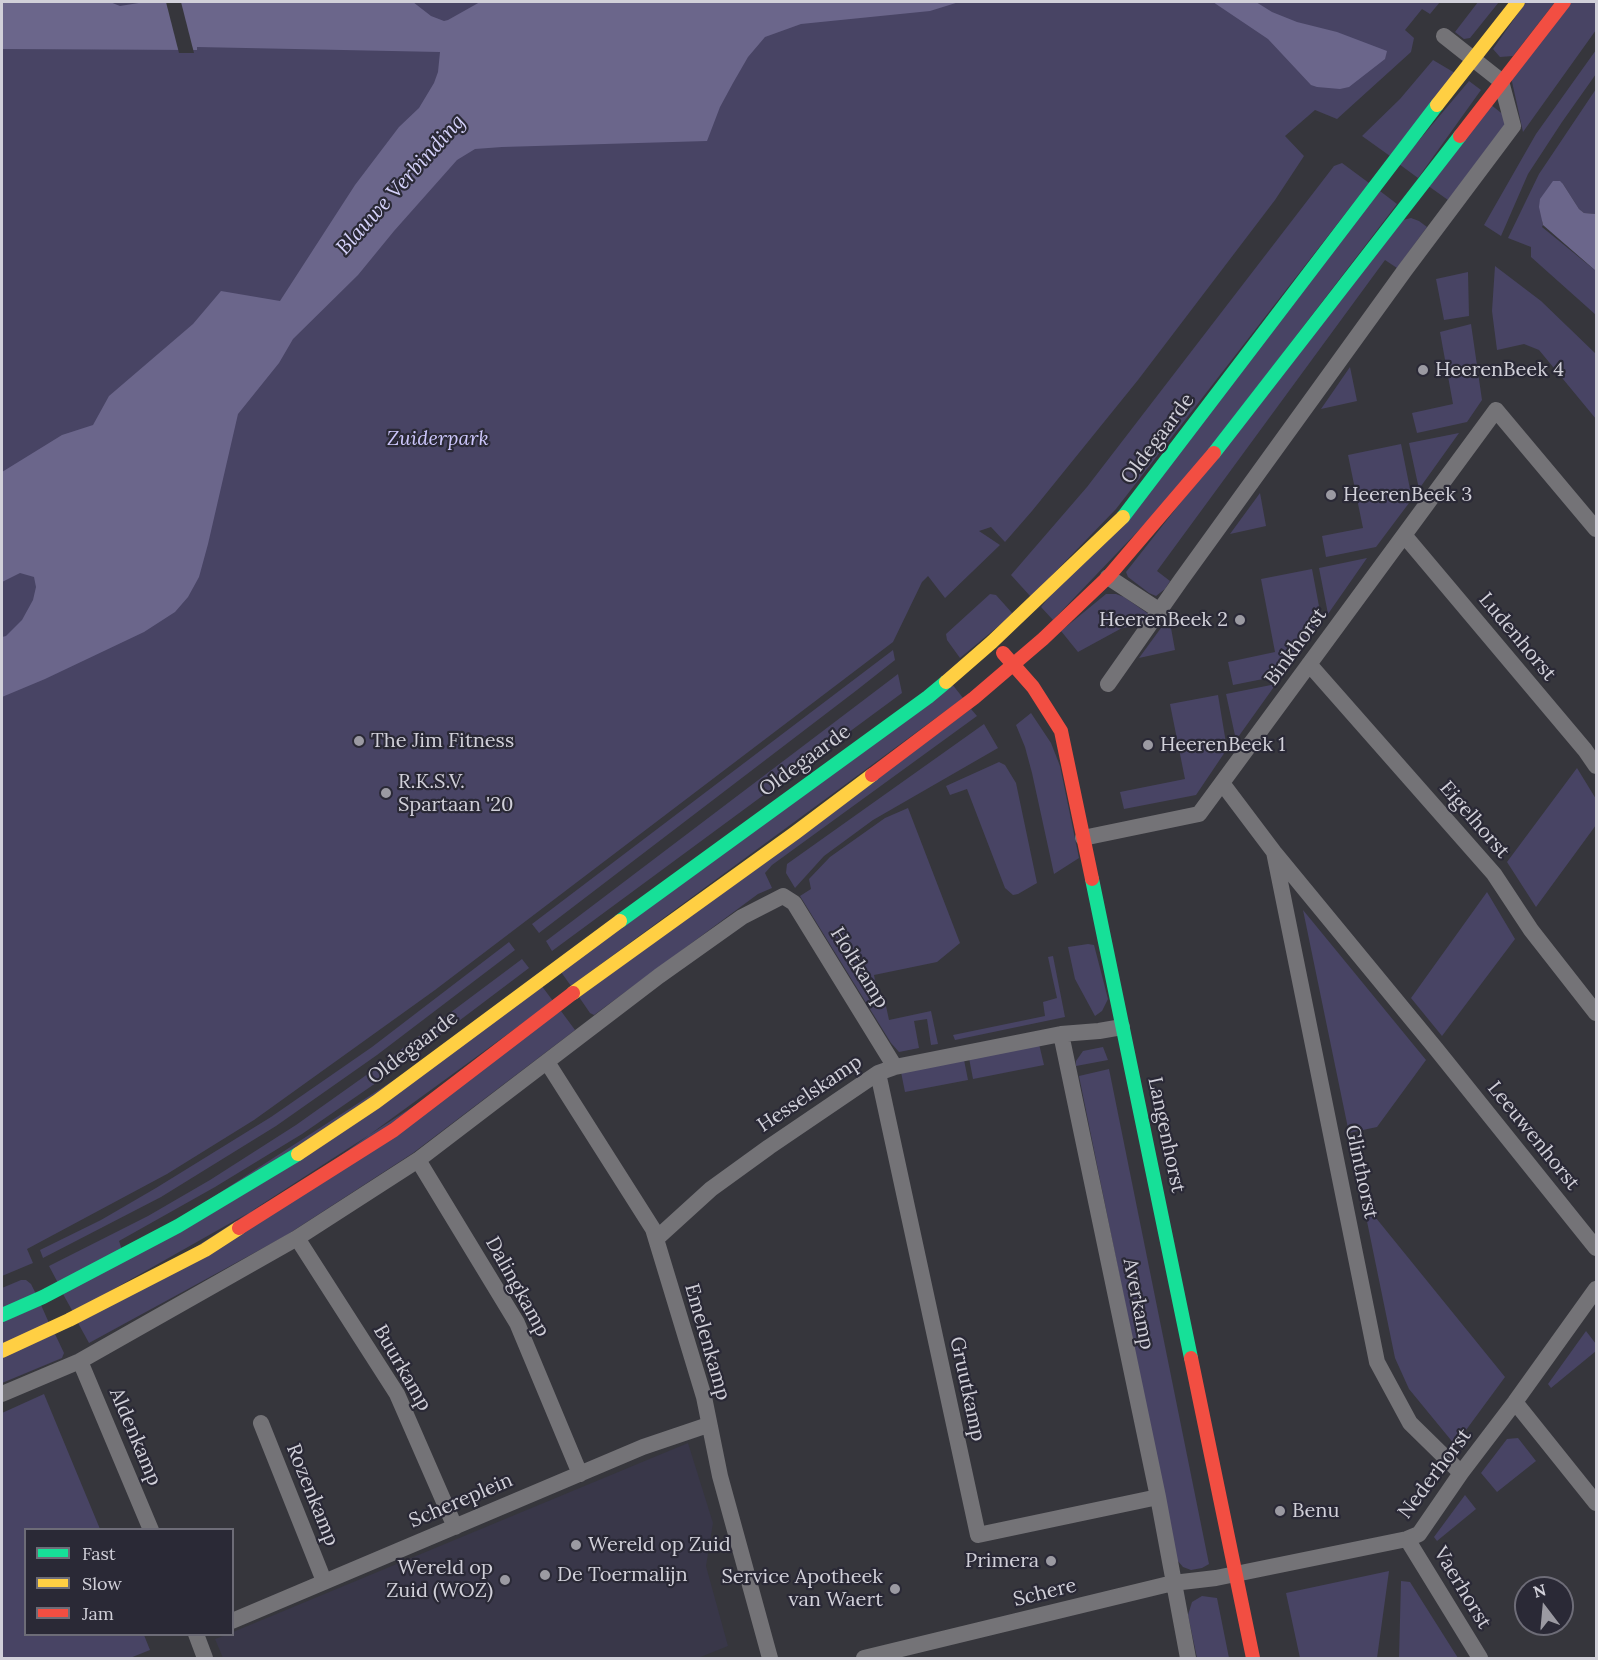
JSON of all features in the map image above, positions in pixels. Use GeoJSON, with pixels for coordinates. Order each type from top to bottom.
{"type":"FeatureCollection","features":[{"type":"Feature","properties":{"kind":"main road","name":"Oldegaarde"},"geometry":{"type":"LineString","coordinates":[[2,1315],[43,1297],[178,1226],[284,1162],[376,1102],[551,971],[928,697],[992,642],[1128,512],[1390,165],[1518,2]]}},
{"type":"Feature","properties":{"kind":"main road"},"geometry":{"type":"LineString","coordinates":[[2,1351],[69,1320],[205,1250],[394,1130],[569,996],[833,804],[974,698],[1014,665],[1108,577],[1197,475],[1564,2]]}},
{"type":"Feature","properties":{"kind":"main road","name":"Langenhorst"},"geometry":{"type":"LineString","coordinates":[[992,642],[1033,687],[1061,730],[1253,1659]]}},
{"type":"Feature","properties":{"kind":"street"},"geometry":{"type":"LineString","coordinates":[[1108,684],[1405,270],[1513,126],[1501,81],[1444,36]]}},
{"type":"Feature","properties":{"kind":"street","name":"Binkhorst"},"geometry":{"type":"LineString","coordinates":[[1083,838],[1199,814],[1496,410],[1596,529]]}},
{"type":"Feature","properties":{"kind":"street","name":"Ludenhorst"},"geometry":{"type":"LineString","coordinates":[[1404,535],[1586,750],[1596,766]]}},
{"type":"Feature","properties":{"kind":"street"},"geometry":{"type":"LineString","coordinates":[[1108,577],[1160,611]]}},
{"type":"Feature","properties":{"kind":"street","name":"Eigelhorst"},"geometry":{"type":"LineString","coordinates":[[1309,664],[1494,874],[1531,930],[1596,1012]]}},
{"type":"Feature","properties":{"kind":"street","name":"Glinthorst"},"geometry":{"type":"LineString","coordinates":[[1222,783],[1274,852],[1437,1050]]}},
{"type":"Feature","properties":{"kind":"street","name":"Glinthorst"},"geometry":{"type":"LineString","coordinates":[[1274,852],[1377,1362],[1410,1423],[1461,1473]]}},
{"type":"Feature","properties":{"kind":"street","name":"Holtkamp"},"geometry":{"type":"LineString","coordinates":[[547,1062],[659,976],[742,917],[783,896],[794,903],[895,1067]]}},
{"type":"Feature","properties":{"kind":"street","name":"Hesselskamp"},"geometry":{"type":"LineString","coordinates":[[656,1239],[721,1182],[878,1073],[895,1067],[1061,1034],[1122,1027]]}},
{"type":"Feature","properties":{"kind":"street","name":"Averkamp"},"geometry":{"type":"LineString","coordinates":[[1061,1034],[1158,1497],[1173,1583]]}},
{"type":"Feature","properties":{"kind":"street","name":"Leeuwenhorst"},"geometry":{"type":"LineString","coordinates":[[1437,1050],[1596,1248]]}},
{"type":"Feature","properties":{"kind":"street"},"geometry":{"type":"LineString","coordinates":[[2,1394],[80,1361],[297,1238],[418,1160],[547,1062]]}},
{"type":"Feature","properties":{"kind":"street","name":"Emelenkamp"},"geometry":{"type":"LineString","coordinates":[[547,1062],[653,1229],[704,1397],[720,1476],[770,1659]]}},
{"type":"Feature","properties":{"kind":"street","name":"Gruutkamp"},"geometry":{"type":"LineString","coordinates":[[878,1073],[978,1535],[1158,1497]]}},
{"type":"Feature","properties":{"kind":"street","name":"Dalingkamp"},"geometry":{"type":"LineString","coordinates":[[418,1160],[517,1323],[580,1474]]}},
{"type":"Feature","properties":{"kind":"street","name":"Buurkamp"},"geometry":{"type":"LineString","coordinates":[[297,1238],[397,1394],[455,1527]]}},
{"type":"Feature","properties":{"kind":"street","name":"Nederhorst"},"geometry":{"type":"LineString","coordinates":[[1236,1573],[1407,1539],[1419,1534],[1596,1289]]}},
{"type":"Feature","properties":{"kind":"street","name":"Aldenkamp"},"geometry":{"type":"LineString","coordinates":[[80,1361],[150,1528]]}},
{"type":"Feature","properties":{"kind":"street"},"geometry":{"type":"LineString","coordinates":[[1515,1402],[1596,1503]]}},
{"type":"Feature","properties":{"kind":"street","name":"Rozenkamp"},"geometry":{"type":"LineString","coordinates":[[261,1424],[324,1581]]}},
{"type":"Feature","properties":{"kind":"street","name":"Schereplein"},"geometry":{"type":"LineString","coordinates":[[234,1620],[643,1448],[708,1425]]}},
{"type":"Feature","properties":{"kind":"street","name":"Vaerhorst"},"geometry":{"type":"LineString","coordinates":[[1407,1539],[1480,1659]]}},
{"type":"Feature","properties":{"kind":"street","name":"Schere"},"geometry":{"type":"LineString","coordinates":[[864,1659],[1173,1583],[1236,1573]]}},
{"type":"Feature","properties":{"kind":"street"},"geometry":{"type":"LineString","coordinates":[[1173,1583],[1188,1659]]}},
{"type":"Feature","properties":{"kind":"street"},"geometry":{"type":"LineString","coordinates":[[198,1636],[205,1659]]}},
{"type":"Feature","properties":{"kind":"street"},"geometry":{"type":"LineString","coordinates":[[930,1642],[934,1659]]}},
{"type":"Feature","properties":{"kind":"shaded area","name":"Wereld op Zuid"},"geometry":{"type":"Polygon","coordinates":[[[688,1443],[713,1523],[706,1566],[728,1646],[698,1658],[223,1658],[215,1639],[234,1636],[234,1632],[688,1443]]]}},
{"type":"Feature","properties":{"kind":"green space","name":"Zuiderpark"},"geometry":{"type":"Polygon","coordinates":[[[2,2],[1440,2],[1430,14],[1422,9],[1405,30],[1414,38],[1411,52],[1337,119],[1315,110],[1285,136],[1304,156],[1275,200],[1138,380],[1005,542],[991,527],[979,531],[1000,545],[945,598],[928,576],[922,582],[893,642],[435,990],[254,1120],[167,1174],[27,1249],[33,1263],[2,1276],[2,2]]]}},
{"type":"Feature","properties":{"kind":"green space"},"geometry":{"type":"Polygon","coordinates":[[[1478,2],[1499,2],[1470,38],[1464,39],[1455,32],[1478,2]]]}},
{"type":"Feature","properties":{"kind":"green space"},"geometry":{"type":"Polygon","coordinates":[[[1526,2],[1555,2],[1513,56],[1500,57],[1493,49],[1526,2]]]}},
{"type":"Feature","properties":{"kind":"green space"},"geometry":{"type":"Polygon","coordinates":[[[1571,2],[1596,2],[1596,30],[1523,132],[1511,77],[1571,2]]]}},
{"type":"Feature","properties":{"kind":"green space"},"geometry":{"type":"Polygon","coordinates":[[[1596,50],[1596,74],[1528,174],[1501,236],[1484,225],[1536,134],[1596,50]]]}},
{"type":"Feature","properties":{"kind":"green space"},"geometry":{"type":"Polygon","coordinates":[[[1433,60],[1455,73],[1390,156],[1362,136],[1400,99],[1433,60]]]}},
{"type":"Feature","properties":{"kind":"green space"},"geometry":{"type":"Polygon","coordinates":[[[1469,81],[1481,90],[1418,178],[1399,164],[1469,81]]]}},
{"type":"Feature","properties":{"kind":"green space"},"geometry":{"type":"Polygon","coordinates":[[[1596,89],[1596,214],[1584,213],[1579,209],[1563,184],[1542,222],[1542,227],[1596,271],[1596,315],[1531,257],[1531,247],[1508,238],[1539,174],[1596,89]]]}},
{"type":"Feature","properties":{"kind":"green space"},"geometry":{"type":"Polygon","coordinates":[[[1490,104],[1505,116],[1507,122],[1448,200],[1427,185],[1490,104]]]}},
{"type":"Feature","properties":{"kind":"green space"},"geometry":{"type":"Polygon","coordinates":[[[1342,163],[1369,183],[1116,509],[1031,597],[1011,575],[1087,487],[1334,166],[1342,163]]]}},
{"type":"Feature","properties":{"kind":"green space"},"geometry":{"type":"Polygon","coordinates":[[[1380,191],[1397,204],[1181,486],[1053,620],[1041,607],[1380,191]]]}},
{"type":"Feature","properties":{"kind":"green space"},"geometry":{"type":"Polygon","coordinates":[[[1411,218],[1427,227],[1397,268],[1385,260],[1157,571],[1170,581],[1165,589],[1156,596],[1149,593],[1128,577],[1126,572],[1403,220],[1411,218]]]}},
{"type":"Feature","properties":{"kind":"green space"},"geometry":{"type":"Polygon","coordinates":[[[1495,266],[1541,301],[1596,354],[1596,419],[1539,350],[1524,344],[1497,350],[1492,311],[1495,266]]]}},
{"type":"Feature","properties":{"kind":"green space"},"geometry":{"type":"Polygon","coordinates":[[[1468,272],[1469,316],[1444,320],[1436,279],[1468,272]]]}},
{"type":"Feature","properties":{"kind":"green space"},"geometry":{"type":"Polygon","coordinates":[[[1471,324],[1482,400],[1467,422],[1417,433],[1412,413],[1453,404],[1440,332],[1471,324]]]}},
{"type":"Feature","properties":{"kind":"green space"},"geometry":{"type":"Polygon","coordinates":[[[1350,367],[1357,401],[1321,409],[1350,367]]]}},
{"type":"Feature","properties":{"kind":"green space"},"geometry":{"type":"Polygon","coordinates":[[[1459,433],[1419,489],[1409,443],[1459,433]]]}},
{"type":"Feature","properties":{"kind":"green space"},"geometry":{"type":"Polygon","coordinates":[[[1401,444],[1412,499],[1376,547],[1326,557],[1322,536],[1363,528],[1348,455],[1401,444]]]}},
{"type":"Feature","properties":{"kind":"green space"},"geometry":{"type":"Polygon","coordinates":[[[1260,493],[1266,526],[1230,534],[1260,493]]]}},
{"type":"Feature","properties":{"kind":"green space"},"geometry":{"type":"Polygon","coordinates":[[[1367,558],[1328,614],[1319,568],[1367,558]]]}},
{"type":"Feature","properties":{"kind":"green space"},"geometry":{"type":"Polygon","coordinates":[[[1312,569],[1322,622],[1283,675],[1233,685],[1228,662],[1275,652],[1261,579],[1312,569]]]}},
{"type":"Feature","properties":{"kind":"green space"},"geometry":{"type":"Polygon","coordinates":[[[990,594],[996,595],[1013,614],[960,658],[947,640],[946,634],[990,594]]]}},
{"type":"Feature","properties":{"kind":"green space"},"geometry":{"type":"Polygon","coordinates":[[[1106,594],[1124,597],[1150,615],[1140,628],[1134,626],[1122,628],[1078,652],[1061,631],[1106,594]]]}},
{"type":"Feature","properties":{"kind":"green space"},"geometry":{"type":"Polygon","coordinates":[[[1169,617],[1175,650],[1139,658],[1169,617]]]}},
{"type":"Feature","properties":{"kind":"green space"},"geometry":{"type":"Polygon","coordinates":[[[893,650],[895,660],[539,933],[532,924],[893,650]]]}},
{"type":"Feature","properties":{"kind":"green space"},"geometry":{"type":"Polygon","coordinates":[[[898,674],[902,693],[552,951],[546,941],[898,674]]]}},
{"type":"Feature","properties":{"kind":"green space"},"geometry":{"type":"Polygon","coordinates":[[[952,684],[963,698],[571,986],[561,972],[952,684]]]}},
{"type":"Feature","properties":{"kind":"green space"},"geometry":{"type":"Polygon","coordinates":[[[1276,684],[1236,740],[1226,694],[1276,684]]]}},
{"type":"Feature","properties":{"kind":"green space"},"geometry":{"type":"Polygon","coordinates":[[[1218,695],[1227,749],[1196,795],[1124,809],[1120,792],[1185,779],[1170,704],[1218,695]]]}},
{"type":"Feature","properties":{"kind":"green space"},"geometry":{"type":"Polygon","coordinates":[[[971,709],[977,716],[772,865],[765,873],[772,888],[758,894],[594,1015],[590,1013],[579,997],[971,709]]]}},
{"type":"Feature","properties":{"kind":"green space"},"geometry":{"type":"Polygon","coordinates":[[[1031,713],[1051,743],[1060,766],[1079,858],[1054,874],[1032,773],[1016,725],[1031,713]]]}},
{"type":"Feature","properties":{"kind":"green space"},"geometry":{"type":"Polygon","coordinates":[[[984,724],[998,748],[873,820],[824,856],[795,888],[786,873],[787,864],[984,724]]]}},
{"type":"Feature","properties":{"kind":"green space"},"geometry":{"type":"Polygon","coordinates":[[[999,762],[1005,765],[1016,783],[1037,883],[1013,895],[1005,888],[967,789],[950,795],[946,786],[999,762]]]}},
{"type":"Feature","properties":{"kind":"green space"},"geometry":{"type":"Polygon","coordinates":[[[1577,768],[1596,799],[1596,825],[1536,907],[1507,862],[1577,768]]]}},
{"type":"Feature","properties":{"kind":"green space"},"geometry":{"type":"Polygon","coordinates":[[[908,808],[960,943],[937,962],[874,975],[880,1007],[886,1006],[889,1020],[931,1011],[938,1044],[931,1045],[927,1019],[914,1021],[919,1048],[899,1052],[891,1043],[800,896],[811,889],[809,879],[830,857],[885,818],[908,808]]]}},
{"type":"Feature","properties":{"kind":"green space"},"geometry":{"type":"Polygon","coordinates":[[[1487,892],[1515,939],[1442,1036],[1411,998],[1487,892]]]}},
{"type":"Feature","properties":{"kind":"green space"},"geometry":{"type":"Polygon","coordinates":[[[1303,910],[1426,1060],[1377,1127],[1349,1133],[1303,910]]]}},
{"type":"Feature","properties":{"kind":"green space"},"geometry":{"type":"Polygon","coordinates":[[[509,942],[515,950],[377,1055],[276,1126],[161,1197],[43,1258],[40,1250],[101,1220],[271,1117],[372,1047],[509,942]]]}},
{"type":"Feature","properties":{"kind":"green space"},"geometry":{"type":"Polygon","coordinates":[[[1094,945],[1108,999],[1102,1011],[1095,1016],[1075,979],[1068,947],[1094,945]]]}},
{"type":"Feature","properties":{"kind":"green space"},"geometry":{"type":"Polygon","coordinates":[[[1053,956],[1065,1017],[955,1040],[953,1035],[1045,1016],[1043,1002],[1057,998],[1048,957],[1053,956]]]}},
{"type":"Feature","properties":{"kind":"green space"},"geometry":{"type":"Polygon","coordinates":[[[522,959],[529,968],[386,1076],[302,1134],[215,1187],[119,1241],[122,1250],[58,1283],[49,1266],[148,1216],[210,1180],[296,1125],[522,959]]]}},
{"type":"Feature","properties":{"kind":"green space"},"geometry":{"type":"Polygon","coordinates":[[[541,985],[553,1001],[310,1178],[73,1312],[63,1294],[541,985]]]}},
{"type":"Feature","properties":{"kind":"green space"},"geometry":{"type":"Polygon","coordinates":[[[561,1011],[575,1030],[413,1153],[285,1236],[89,1343],[78,1323],[561,1011]]]}},
{"type":"Feature","properties":{"kind":"green space"},"geometry":{"type":"Polygon","coordinates":[[[1039,1044],[1044,1065],[973,1079],[969,1058],[1039,1044]]]}},
{"type":"Feature","properties":{"kind":"green space"},"geometry":{"type":"Polygon","coordinates":[[[1103,1047],[1108,1060],[1076,1066],[1076,1061],[1083,1051],[1103,1047]]]}},
{"type":"Feature","properties":{"kind":"green space"},"geometry":{"type":"Polygon","coordinates":[[[964,1060],[968,1080],[905,1092],[901,1072],[964,1060]]]}},
{"type":"Feature","properties":{"kind":"green space"},"geometry":{"type":"Polygon","coordinates":[[[1109,1069],[1209,1564],[1191,1570],[1183,1567],[1177,1560],[1079,1076],[1109,1069]]]}},
{"type":"Feature","properties":{"kind":"green space"},"geometry":{"type":"Polygon","coordinates":[[[1363,1202],[1505,1377],[1455,1445],[1409,1389],[1395,1358],[1363,1202]]]}},
{"type":"Feature","properties":{"kind":"green space"},"geometry":{"type":"Polygon","coordinates":[[[26,1280],[31,1284],[36,1294],[2,1309],[2,1288],[26,1280]]]}},
{"type":"Feature","properties":{"kind":"green space"},"geometry":{"type":"Polygon","coordinates":[[[41,1305],[49,1323],[2,1344],[2,1322],[41,1305]]]}},
{"type":"Feature","properties":{"kind":"green space"},"geometry":{"type":"Polygon","coordinates":[[[1586,1331],[1596,1344],[1596,1351],[1551,1388],[1548,1384],[1586,1331]]]}},
{"type":"Feature","properties":{"kind":"green space"},"geometry":{"type":"Polygon","coordinates":[[[55,1334],[64,1353],[62,1358],[2,1383],[2,1357],[55,1334]]]}},
{"type":"Feature","properties":{"kind":"green space"},"geometry":{"type":"Polygon","coordinates":[[[44,1394],[100,1528],[24,1528],[24,1636],[144,1636],[150,1650],[130,1658],[2,1658],[2,1413],[44,1394]]]}},
{"type":"Feature","properties":{"kind":"green space"},"geometry":{"type":"Polygon","coordinates":[[[1518,1438],[1536,1461],[1497,1492],[1481,1473],[1507,1439],[1518,1438]]]}},
{"type":"Feature","properties":{"kind":"green space"},"geometry":{"type":"Polygon","coordinates":[[[1465,1495],[1476,1509],[1437,1541],[1434,1537],[1465,1495]]]}},
{"type":"Feature","properties":{"kind":"green space"},"geometry":{"type":"Polygon","coordinates":[[[1389,1571],[1377,1658],[1300,1658],[1286,1593],[1389,1571]]]}},
{"type":"Feature","properties":{"kind":"green space"},"geometry":{"type":"Polygon","coordinates":[[[1401,1581],[1410,1582],[1458,1658],[1399,1658],[1401,1581]]]}},
{"type":"Feature","properties":{"kind":"green space"},"geometry":{"type":"Polygon","coordinates":[[[1202,1596],[1217,1598],[1229,1658],[1197,1658],[1188,1615],[1192,1602],[1202,1596]]]}},
{"type":"Feature","properties":{"kind":"water","name":"Blauwe Verbinding"},"geometry":{"type":"Polygon","coordinates":[[[2,2],[110,2],[120,6],[145,2],[413,2],[431,16],[444,21],[480,2],[959,2],[930,11],[801,24],[765,37],[748,57],[733,83],[720,107],[707,141],[475,149],[457,160],[358,275],[293,339],[279,363],[238,414],[199,577],[188,597],[175,612],[144,632],[2,697],[2,637],[6,636],[22,620],[33,600],[36,587],[34,577],[20,573],[2,582],[2,472],[62,435],[93,425],[109,396],[193,324],[221,291],[280,301],[355,185],[399,127],[419,108],[434,83],[438,72],[440,52],[197,47],[197,50],[2,49],[2,2]]]}},
{"type":"Feature","properties":{"kind":"water"},"geometry":{"type":"Polygon","coordinates":[[[1213,2],[1256,2],[1272,12],[1297,22],[1337,32],[1387,51],[1385,59],[1349,87],[1340,89],[1317,87],[1311,85],[1268,39],[1213,2]]]}},
{"type":"Feature","properties":{"kind":"water"},"geometry":{"type":"Polygon","coordinates":[[[1553,181],[1560,181],[1563,184],[1584,213],[1596,214],[1596,271],[1543,225],[1539,207],[1540,199],[1553,181]]]}},
{"type":"Feature","properties":{"kind":"pier"},"geometry":{"type":"Polygon","coordinates":[[[166,2],[181,2],[194,53],[179,53],[166,2]]]}},
{"type":"Feature","properties":{"kind":"traffic: fast"},"geometry":{"type":"LineString","coordinates":[[1123,517],[1437,105]]}},
{"type":"Feature","properties":{"kind":"traffic: fast"},"geometry":{"type":"LineString","coordinates":[[1214,453],[1460,136]]}},
{"type":"Feature","properties":{"kind":"traffic: fast"},"geometry":{"type":"LineString","coordinates":[[620,921],[946,682]]}},
{"type":"Feature","properties":{"kind":"traffic: fast"},"geometry":{"type":"LineString","coordinates":[[1092,879],[1191,1358]]}},
{"type":"Feature","properties":{"kind":"traffic: fast"},"geometry":{"type":"LineString","coordinates":[[2,1315],[43,1297],[178,1226],[298,1154]]}},
{"type":"Feature","properties":{"kind":"traffic: slow"},"geometry":{"type":"LineString","coordinates":[[1437,105],[1518,2]]}},
{"type":"Feature","properties":{"kind":"traffic: slow"},"geometry":{"type":"LineString","coordinates":[[946,682],[992,642],[1123,517]]}},
{"type":"Feature","properties":{"kind":"traffic: slow"},"geometry":{"type":"LineString","coordinates":[[573,993],[872,775]]}},
{"type":"Feature","properties":{"kind":"traffic: slow"},"geometry":{"type":"LineString","coordinates":[[298,1154],[376,1102],[620,921]]}},
{"type":"Feature","properties":{"kind":"traffic: slow"},"geometry":{"type":"LineString","coordinates":[[2,1351],[69,1320],[205,1250],[239,1228]]}},
{"type":"Feature","properties":{"kind":"traffic: jam"},"geometry":{"type":"LineString","coordinates":[[1460,136],[1564,2]]}},
{"type":"Feature","properties":{"kind":"traffic: jam"},"geometry":{"type":"LineString","coordinates":[[872,775],[974,698],[1043,639],[1108,577],[1214,453]]}},
{"type":"Feature","properties":{"kind":"traffic: jam"},"geometry":{"type":"LineString","coordinates":[[1003,653],[1033,687],[1061,731],[1092,879]]}},
{"type":"Feature","properties":{"kind":"traffic: jam"},"geometry":{"type":"LineString","coordinates":[[239,1228],[394,1130],[573,993]]}},
{"type":"Feature","properties":{"kind":"traffic: jam"},"geometry":{"type":"LineString","coordinates":[[1191,1358],[1253,1658]]}},
{"type":"Feature","properties":{"kind":"place","name":"HeerenBeek 4"},"geometry":{"type":"Point","coordinates":[1423,370]}},
{"type":"Feature","properties":{"kind":"place","name":"HeerenBeek 3"},"geometry":{"type":"Point","coordinates":[1331,495]}},
{"type":"Feature","properties":{"kind":"place","name":"HeerenBeek 2"},"geometry":{"type":"Point","coordinates":[1240,620]}},
{"type":"Feature","properties":{"kind":"place","name":"The Jim Fitness"},"geometry":{"type":"Point","coordinates":[359,741]}},
{"type":"Feature","properties":{"kind":"place","name":"HeerenBeek 1"},"geometry":{"type":"Point","coordinates":[1148,745]}},
{"type":"Feature","properties":{"kind":"place","name":"R.K.S.V. Spartaan '20"},"geometry":{"type":"Point","coordinates":[386,793]}},
{"type":"Feature","properties":{"kind":"place","name":"Benu"},"geometry":{"type":"Point","coordinates":[1280,1511]}},
{"type":"Feature","properties":{"kind":"place","name":"Wereld op Zuid"},"geometry":{"type":"Point","coordinates":[576,1545]}},
{"type":"Feature","properties":{"kind":"place","name":"Primera"},"geometry":{"type":"Point","coordinates":[1051,1561]}},
{"type":"Feature","properties":{"kind":"place","name":"De Toermalijn"},"geometry":{"type":"Point","coordinates":[545,1575]}},
{"type":"Feature","properties":{"kind":"place","name":"Wereld op Zuid (WOZ)"},"geometry":{"type":"Point","coordinates":[505,1580]}},
{"type":"Feature","properties":{"kind":"place","name":"Service Apotheek van Waert"},"geometry":{"type":"Point","coordinates":[895,1589]}}]}
